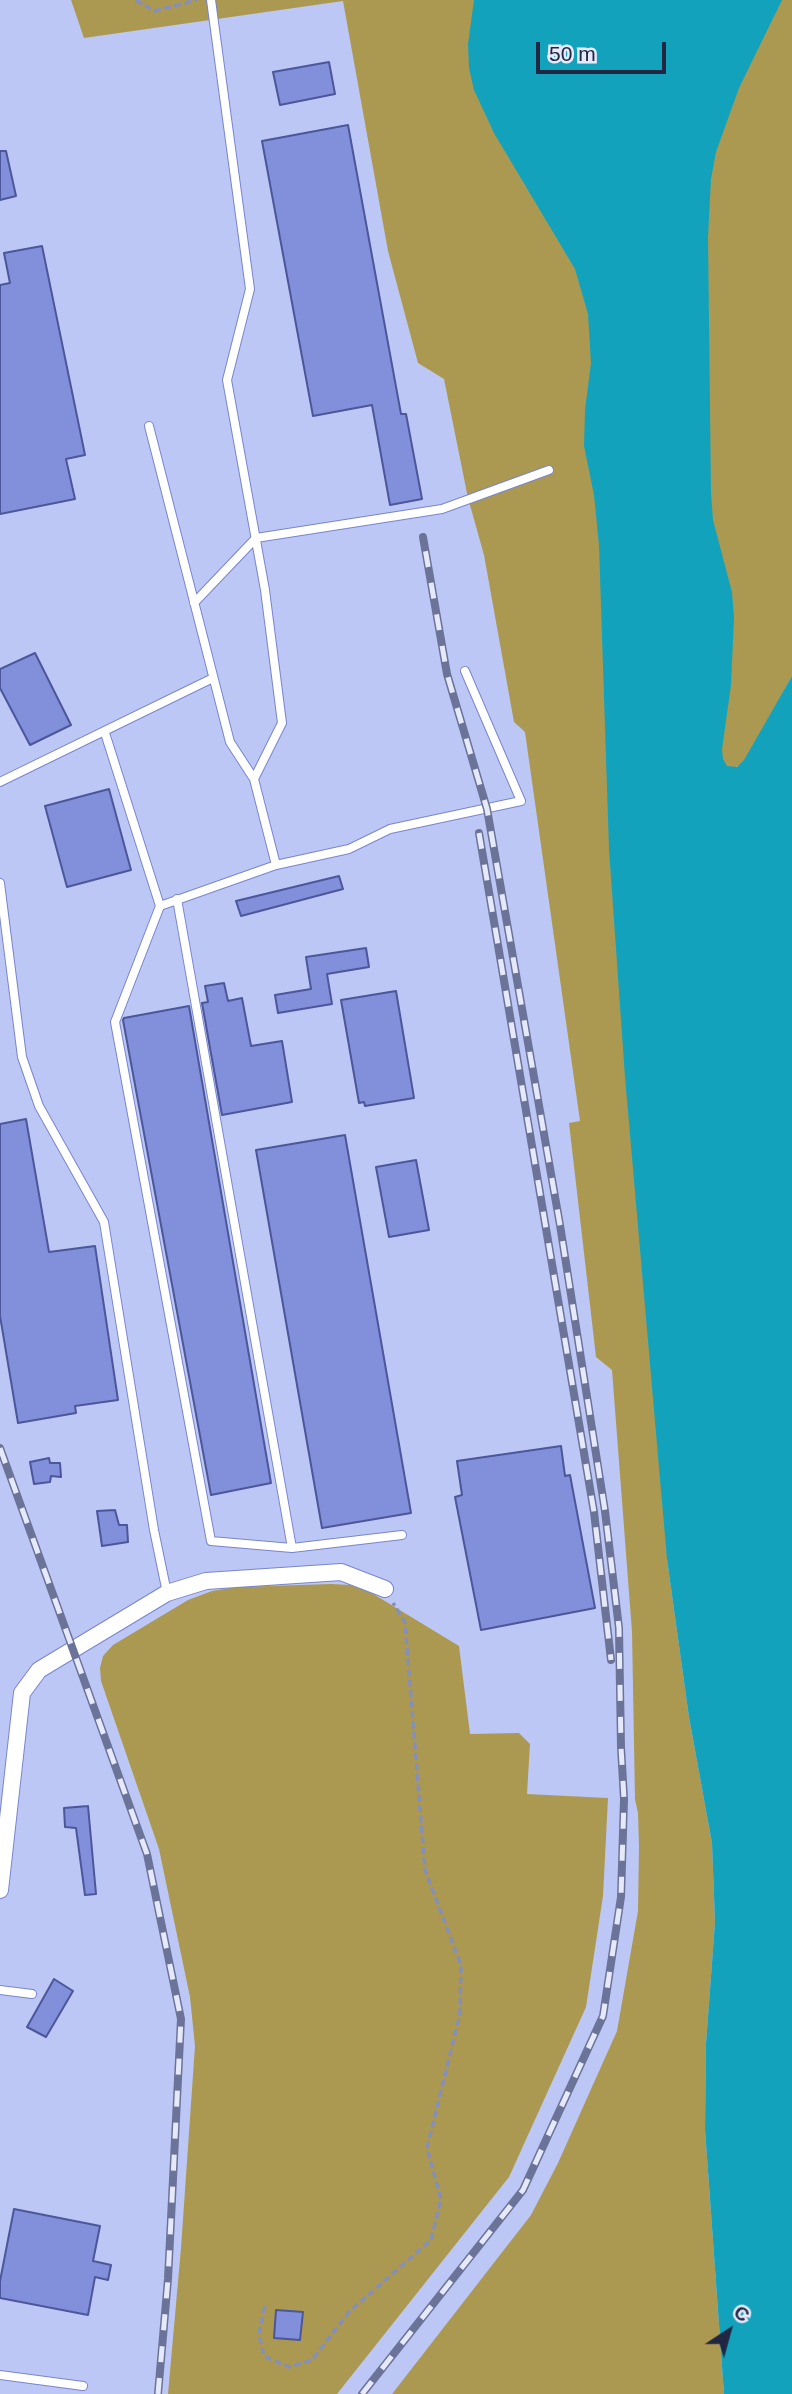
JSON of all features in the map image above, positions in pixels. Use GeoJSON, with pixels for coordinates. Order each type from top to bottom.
{"type":"FeatureCollection","features":[{"type":"Feature","properties":{"kind":"street"},"geometry":{"type":"LineString","coordinates":[[0,1890],[22,1693],[39,1670],[167,1593],[206,1581],[341,1572],[385,1589]]}},
{"type":"Feature","properties":{"kind":"lane"},"geometry":{"type":"LineString","coordinates":[[211,0],[250,289],[227,380],[265,590],[282,723],[254,779]]}},
{"type":"Feature","properties":{"kind":"lane"},"geometry":{"type":"LineString","coordinates":[[149,426],[230,742],[254,779],[276,865]]}},
{"type":"Feature","properties":{"kind":"lane"},"geometry":{"type":"LineString","coordinates":[[194,603],[256,538],[442,509],[549,470]]}},
{"type":"Feature","properties":{"kind":"lane"},"geometry":{"type":"LineString","coordinates":[[160,905],[276,865],[349,849],[390,829],[521,802],[465,671]]}},
{"type":"Feature","properties":{"kind":"lane"},"geometry":{"type":"LineString","coordinates":[[0,782],[213,678]]}},
{"type":"Feature","properties":{"kind":"lane"},"geometry":{"type":"LineString","coordinates":[[105,733],[160,905],[115,1022],[211,1541],[292,1548],[402,1535]]}},
{"type":"Feature","properties":{"kind":"lane"},"geometry":{"type":"LineString","coordinates":[[0,884],[22,1057],[39,1106],[104,1222],[154,1530],[167,1593]]}},
{"type":"Feature","properties":{"kind":"lane"},"geometry":{"type":"LineString","coordinates":[[177,899],[292,1548]]}},
{"type":"Feature","properties":{"kind":"lane"},"geometry":{"type":"LineString","coordinates":[[0,1990],[32,1994]]}},
{"type":"Feature","properties":{"kind":"lane"},"geometry":{"type":"LineString","coordinates":[[0,2375],[83,2386]]}},
{"type":"Feature","properties":{"kind":"path"},"geometry":{"type":"LineString","coordinates":[[136,0],[154,11],[197,0]]}},
{"type":"Feature","properties":{"kind":"path"},"geometry":{"type":"LineString","coordinates":[[265,2306],[259,2334],[264,2356],[289,2367],[312,2360],[349,2312],[431,2240],[441,2199],[427,2148],[460,2014],[461,1965],[425,1870],[405,1622],[385,1589]]}},
{"type":"Feature","properties":{"kind":"shaded area"},"geometry":{"type":"Polygon","coordinates":[[[71,0],[792,0],[792,676],[748,756],[741,765],[733,768],[667,1559],[689,1717],[712,1843],[715,1922],[706,2044],[705,2129],[724,2394],[392,2394],[531,2215],[558,2163],[617,2031],[638,1911],[639,1847],[635,1799],[632,1632],[612,1370],[596,1357],[569,1123],[580,1121],[525,732],[514,722],[484,555],[468,498],[444,379],[418,363],[388,251],[343,1],[84,38],[71,0]]]}},
{"type":"Feature","properties":{"kind":"shaded area"},"geometry":{"type":"Polygon","coordinates":[[[474,0],[782,0],[739,88],[716,152],[711,179],[708,237],[711,493],[713,520],[732,592],[734,617],[731,685],[722,749],[727,766],[737,767],[744,760],[792,676],[792,2394],[724,2394],[705,2129],[706,2044],[715,1922],[712,1843],[689,1717],[667,1559],[625,1077],[609,849],[599,545],[594,495],[584,446],[591,363],[588,314],[575,269],[494,133],[474,90],[469,68],[468,44],[474,0]]]}},
{"type":"Feature","properties":{"kind":"shaded area"},"geometry":{"type":"Polygon","coordinates":[[[350,1585],[370,1592],[459,1646],[470,1734],[519,1733],[530,1744],[527,1794],[608,1798],[603,1896],[586,2007],[509,2177],[337,2394],[168,2394],[195,2046],[190,1997],[159,1849],[101,1681],[100,1668],[103,1656],[113,1645],[188,1600],[212,1591],[236,1587],[350,1585]]]}},
{"type":"Feature","properties":{"kind":"building"},"geometry":{"type":"Polygon","coordinates":[[[329,62],[335,94],[280,105],[273,72],[329,62]]]}},
{"type":"Feature","properties":{"kind":"building"},"geometry":{"type":"Polygon","coordinates":[[[348,125],[401,414],[406,414],[422,499],[390,505],[372,405],[313,416],[262,141],[348,125]]]}},
{"type":"Feature","properties":{"kind":"building"},"geometry":{"type":"Polygon","coordinates":[[[0,151],[6,151],[16,196],[0,200],[0,151]]]}},
{"type":"Feature","properties":{"kind":"building"},"geometry":{"type":"Polygon","coordinates":[[[42,246],[85,455],[66,459],[75,499],[0,514],[0,285],[10,283],[4,253],[42,246]]]}},
{"type":"Feature","properties":{"kind":"building"},"geometry":{"type":"Polygon","coordinates":[[[35,653],[71,725],[30,745],[0,688],[0,669],[35,653]]]}},
{"type":"Feature","properties":{"kind":"building"},"geometry":{"type":"Polygon","coordinates":[[[109,789],[131,870],[67,887],[45,806],[109,789]]]}},
{"type":"Feature","properties":{"kind":"building"},"geometry":{"type":"Polygon","coordinates":[[[339,876],[343,889],[241,916],[236,901],[339,876]]]}},
{"type":"Feature","properties":{"kind":"building"},"geometry":{"type":"Polygon","coordinates":[[[366,948],[369,967],[327,974],[332,1004],[278,1013],[275,995],[311,989],[306,957],[366,948]]]}},
{"type":"Feature","properties":{"kind":"building"},"geometry":{"type":"Polygon","coordinates":[[[224,983],[228,1001],[242,998],[251,1046],[282,1041],[292,1102],[222,1115],[202,1003],[208,1002],[205,986],[224,983]]]}},
{"type":"Feature","properties":{"kind":"building"},"geometry":{"type":"Polygon","coordinates":[[[396,991],[414,1098],[365,1106],[364,1102],[359,1103],[341,1000],[396,991]]]}},
{"type":"Feature","properties":{"kind":"building"},"geometry":{"type":"Polygon","coordinates":[[[189,1006],[271,1483],[211,1495],[123,1020],[189,1006]]]}},
{"type":"Feature","properties":{"kind":"building"},"geometry":{"type":"Polygon","coordinates":[[[26,1119],[49,1252],[95,1246],[118,1400],[75,1406],[76,1413],[18,1423],[0,1316],[0,1124],[26,1119]]]}},
{"type":"Feature","properties":{"kind":"building"},"geometry":{"type":"Polygon","coordinates":[[[345,1135],[411,1513],[322,1528],[256,1150],[345,1135]]]}},
{"type":"Feature","properties":{"kind":"building"},"geometry":{"type":"Polygon","coordinates":[[[416,1160],[429,1230],[389,1237],[376,1167],[416,1160]]]}},
{"type":"Feature","properties":{"kind":"building"},"geometry":{"type":"Polygon","coordinates":[[[561,1446],[565,1476],[570,1475],[595,1608],[481,1630],[455,1497],[462,1495],[457,1461],[561,1446]]]}},
{"type":"Feature","properties":{"kind":"building"},"geometry":{"type":"Polygon","coordinates":[[[49,1458],[50,1463],[60,1463],[61,1477],[51,1476],[50,1482],[34,1484],[30,1462],[49,1458]]]}},
{"type":"Feature","properties":{"kind":"building"},"geometry":{"type":"Polygon","coordinates":[[[115,1510],[119,1525],[127,1525],[128,1542],[102,1546],[97,1511],[115,1510]]]}},
{"type":"Feature","properties":{"kind":"building"},"geometry":{"type":"Polygon","coordinates":[[[88,1806],[96,1894],[85,1895],[76,1828],[65,1827],[64,1808],[88,1806]]]}},
{"type":"Feature","properties":{"kind":"building"},"geometry":{"type":"Polygon","coordinates":[[[54,1979],[73,1991],[46,2037],[27,2027],[54,1979]]]}},
{"type":"Feature","properties":{"kind":"building"},"geometry":{"type":"Polygon","coordinates":[[[14,2209],[100,2226],[93,2261],[111,2265],[108,2280],[95,2277],[88,2315],[0,2298],[0,2281],[14,2209]]]}},
{"type":"Feature","properties":{"kind":"building"},"geometry":{"type":"Polygon","coordinates":[[[276,2310],[303,2312],[300,2340],[274,2338],[276,2310]]]}},
{"type":"Feature","properties":{"kind":"railway"},"geometry":{"type":"LineString","coordinates":[[362,2394],[523,2190],[603,2016],[621,1897],[624,1799],[619,1628],[605,1511],[560,1225],[487,809],[447,674],[423,537]]}},
{"type":"Feature","properties":{"kind":"railway"},"geometry":{"type":"LineString","coordinates":[[479,833],[594,1512],[611,1660]]}},
{"type":"Feature","properties":{"kind":"railway"},"geometry":{"type":"LineString","coordinates":[[0,1448],[147,1854],[181,2019],[168,2279],[158,2394]]}}]}
